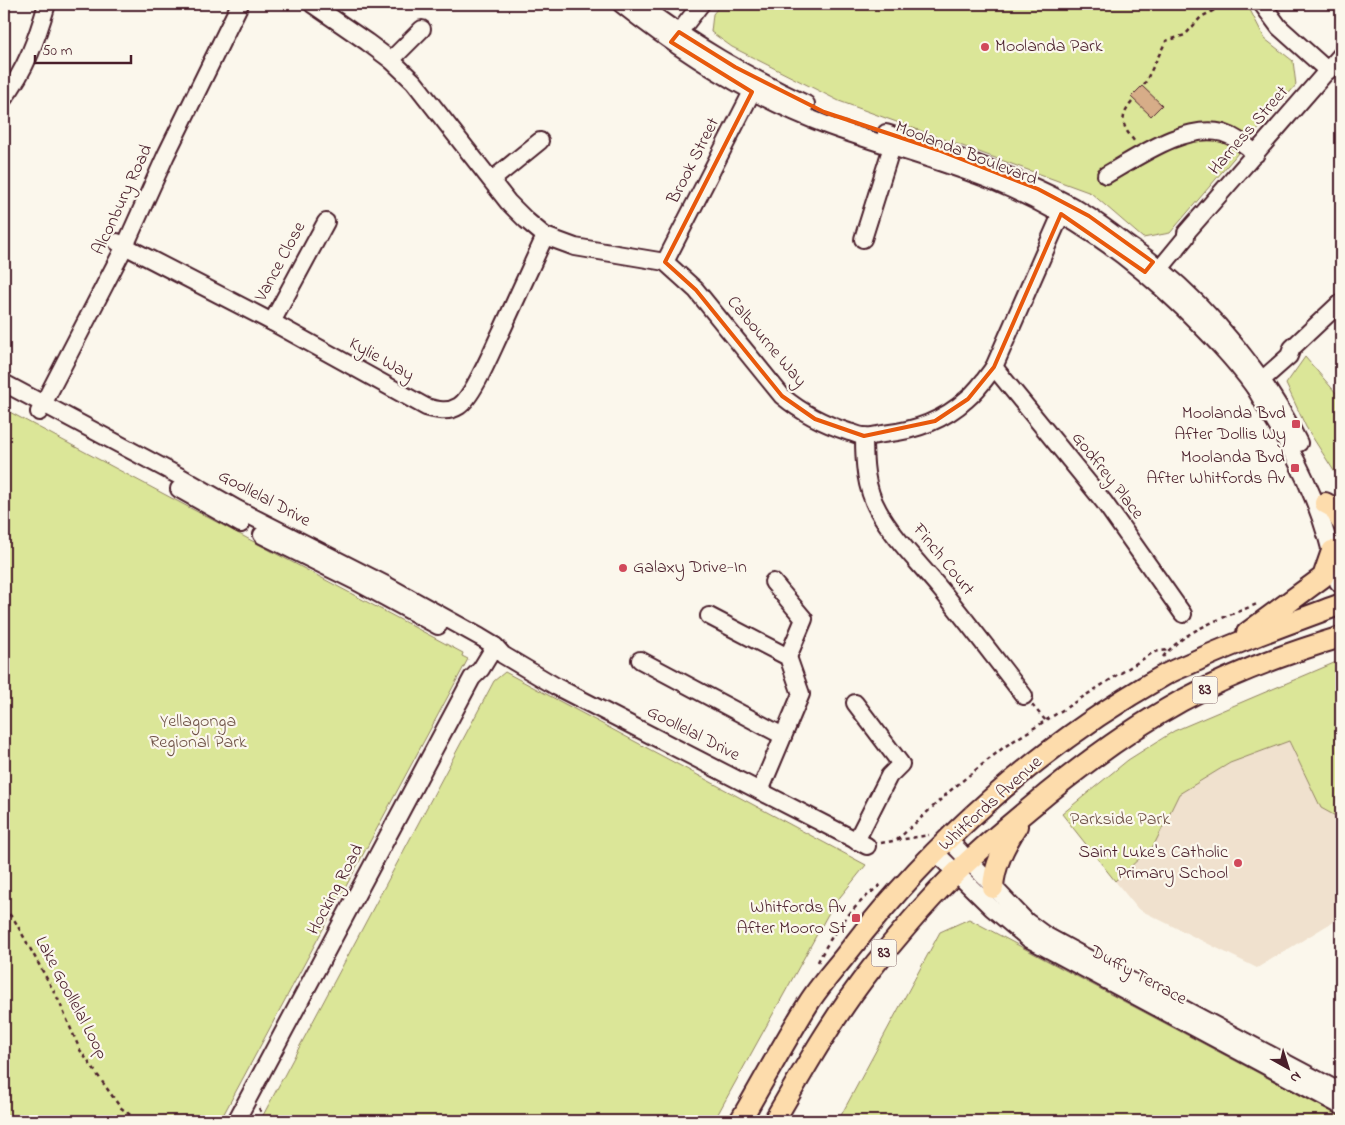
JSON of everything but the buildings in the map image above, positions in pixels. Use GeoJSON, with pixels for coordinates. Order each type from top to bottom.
{"type":"FeatureCollection","features":[{"type":"Feature","properties":{"kind":"main road"},"geometry":{"type":"LineString","coordinates":[[1326,503],[1334,508],[1341,521]]}},
{"type":"Feature","properties":{"kind":"main road"},"geometry":{"type":"LineString","coordinates":[[1231,645],[1323,577],[1336,550]]}},
{"type":"Feature","properties":{"kind":"main road","name":"Whitfords Avenue"},"geometry":{"type":"LineString","coordinates":[[740,1121],[809,1003],[876,916],[940,842],[1036,762],[1080,729],[1164,675],[1231,645],[1341,604]]}},
{"type":"Feature","properties":{"kind":"main road","name":"Whitfords Avenue"},"geometry":{"type":"LineString","coordinates":[[774,1121],[837,1016],[870,970],[932,898],[962,867],[1026,811],[1089,761],[1129,733],[1181,701],[1260,665],[1333,640]]}},
{"type":"Feature","properties":{"kind":"main road"},"geometry":{"type":"LineString","coordinates":[[994,888],[994,877],[1004,846],[1026,811]]}},
{"type":"Feature","properties":{"kind":"street"},"geometry":{"type":"LineString","coordinates":[[4,98],[17,81],[26,64],[47,4]]}},
{"type":"Feature","properties":{"kind":"street","name":"Alconbury Road"},"geometry":{"type":"LineString","coordinates":[[121,244],[157,152],[231,4]]}},
{"type":"Feature","properties":{"kind":"street","name":"Alconbury Road"},"geometry":{"type":"LineString","coordinates":[[36,405],[121,244],[240,4]]}},
{"type":"Feature","properties":{"kind":"street"},"geometry":{"type":"LineString","coordinates":[[312,4],[391,60],[414,82],[508,202],[545,236],[575,247],[665,262]]}},
{"type":"Feature","properties":{"kind":"street","name":"Moolanda Boulevard"},"geometry":{"type":"LineString","coordinates":[[621,4],[675,37]]}},
{"type":"Feature","properties":{"kind":"street","name":"Moolanda Boulevard"},"geometry":{"type":"LineString","coordinates":[[639,4],[712,69],[755,85],[827,125],[894,142],[1063,208],[1112,246],[1152,270],[1225,351],[1255,380],[1290,426],[1326,503],[1336,550],[1338,582],[1341,586]]}},
{"type":"Feature","properties":{"kind":"street"},"geometry":{"type":"LineString","coordinates":[[675,37],[701,4]]}},
{"type":"Feature","properties":{"kind":"street"},"geometry":{"type":"LineString","coordinates":[[1262,4],[1279,27],[1328,71]]}},
{"type":"Feature","properties":{"kind":"street"},"geometry":{"type":"LineString","coordinates":[[391,60],[422,29]]}},
{"type":"Feature","properties":{"kind":"street","name":"Harness Street"},"geometry":{"type":"LineString","coordinates":[[1152,270],[1180,233],[1186,233],[1341,56]]}},
{"type":"Feature","properties":{"kind":"street","name":"Brook Street"},"geometry":{"type":"LineString","coordinates":[[665,262],[755,85]]}},
{"type":"Feature","properties":{"kind":"street"},"geometry":{"type":"LineString","coordinates":[[1106,175],[1144,153],[1187,135],[1203,132],[1215,132],[1233,138],[1256,154]]}},
{"type":"Feature","properties":{"kind":"street"},"geometry":{"type":"LineString","coordinates":[[492,180],[540,141]]}},
{"type":"Feature","properties":{"kind":"street"},"geometry":{"type":"LineString","coordinates":[[863,239],[894,142]]}},
{"type":"Feature","properties":{"kind":"street","name":"Calbourne Way"},"geometry":{"type":"LineString","coordinates":[[665,262],[696,290],[782,396],[797,408],[815,419],[836,428],[864,436],[893,433],[921,427],[951,412],[968,399],[994,367],[1063,208]]}},
{"type":"Feature","properties":{"kind":"street","name":"Vance Close"},"geometry":{"type":"LineString","coordinates":[[272,322],[326,222]]}},
{"type":"Feature","properties":{"kind":"street","name":"Kylie Way"},"geometry":{"type":"LineString","coordinates":[[121,244],[272,322],[426,407],[438,411],[448,411],[466,401],[485,367],[545,236]]}},
{"type":"Feature","properties":{"kind":"street"},"geometry":{"type":"LineString","coordinates":[[1255,380],[1281,350],[1292,348],[1341,302]]}},
{"type":"Feature","properties":{"kind":"street","name":"Godfrey Place"},"geometry":{"type":"LineString","coordinates":[[994,367],[1104,502],[1183,614]]}},
{"type":"Feature","properties":{"kind":"street","name":"Moolanda Boulevard"},"geometry":{"type":"LineString","coordinates":[[1255,380],[1301,468],[1336,550]]}},
{"type":"Feature","properties":{"kind":"street","name":"Goollelal Drive"},"geometry":{"type":"LineString","coordinates":[[4,383],[36,405],[388,586],[557,687],[861,843]]}},
{"type":"Feature","properties":{"kind":"street","name":"Goollelal Drive"},"geometry":{"type":"LineString","coordinates":[[4,395],[36,405]]}},
{"type":"Feature","properties":{"kind":"street","name":"Finch Court"},"geometry":{"type":"LineString","coordinates":[[864,436],[864,464],[869,489],[878,510],[890,528],[956,608],[1024,696]]}},
{"type":"Feature","properties":{"kind":"street"},"geometry":{"type":"LineString","coordinates":[[760,791],[801,694],[788,657],[804,620],[773,582]]}},
{"type":"Feature","properties":{"kind":"street"},"geometry":{"type":"LineString","coordinates":[[709,616],[788,657]]}},
{"type":"Feature","properties":{"kind":"street"},"geometry":{"type":"LineString","coordinates":[[1333,640],[1341,624]]}},
{"type":"Feature","properties":{"kind":"street","name":"Hocking Road"},"geometry":{"type":"LineString","coordinates":[[237,1121],[472,678],[481,669],[491,649]]}},
{"type":"Feature","properties":{"kind":"street"},"geometry":{"type":"LineString","coordinates":[[640,660],[783,736]]}},
{"type":"Feature","properties":{"kind":"street"},"geometry":{"type":"LineString","coordinates":[[855,703],[900,764],[889,776],[861,843]]}},
{"type":"Feature","properties":{"kind":"street","name":"Duffy Terrace"},"geometry":{"type":"LineString","coordinates":[[940,842],[1013,927],[1029,940],[1341,1106]]}},
{"type":"Feature","properties":{"kind":"street","name":"Duffy Terrace"},"geometry":{"type":"LineString","coordinates":[[962,867],[994,888],[1026,922],[1045,935],[1341,1092]]}},
{"type":"Feature","properties":{"kind":"path"},"geometry":{"type":"LineString","coordinates":[[1144,85],[1166,41],[1185,35],[1201,17],[1226,4]]}},
{"type":"Feature","properties":{"kind":"path"},"geometry":{"type":"LineString","coordinates":[[1132,102],[1124,116],[1125,129],[1144,153]]}},
{"type":"Feature","properties":{"kind":"path"},"geometry":{"type":"LineString","coordinates":[[897,840],[958,784],[1004,747],[1154,652],[1169,650]]}},
{"type":"Feature","properties":{"kind":"path"},"geometry":{"type":"LineString","coordinates":[[1024,696],[1046,721]]}},
{"type":"Feature","properties":{"kind":"path"},"geometry":{"type":"LineString","coordinates":[[861,843],[897,840],[920,835],[940,842]]}},
{"type":"Feature","properties":{"kind":"path","name":"Lake Goollelal Loop"},"geometry":{"type":"LineString","coordinates":[[4,908],[15,921],[58,999],[80,1050],[120,1107],[138,1121]]}},
{"type":"Feature","properties":{"kind":"highlighted area"},"geometry":{"type":"Polygon","coordinates":[[[679,32],[735,67],[824,112],[938,150],[1038,189],[1089,216],[1153,262],[1145,272],[1061,214],[994,367],[981,385],[968,399],[935,421],[864,436],[815,419],[782,396],[696,290],[665,262],[752,92],[671,42],[679,32]]]}},
{"type":"Feature","properties":{"kind":"shaded area","name":"Saint Luke's Catholic Primary School"},"geometry":{"type":"Polygon","coordinates":[[[1289,741],[1321,808],[1341,819],[1341,917],[1257,968],[1138,909],[1115,881],[1154,845],[1179,794],[1230,763],[1289,741]]]}},
{"type":"Feature","properties":{"kind":"green space","name":"Moolanda Park"},"geometry":{"type":"Polygon","coordinates":[[[721,4],[1247,4],[1265,39],[1293,61],[1296,85],[1170,233],[1143,238],[1091,193],[839,101],[732,47],[711,32],[713,14],[721,4]]]}},
{"type":"Feature","properties":{"kind":"green space"},"geometry":{"type":"Polygon","coordinates":[[[1305,357],[1337,394],[1341,393],[1341,482],[1306,427],[1286,384],[1305,357]]]}},
{"type":"Feature","properties":{"kind":"green space","name":"Yellagonga Regional Park"},"geometry":{"type":"Polygon","coordinates":[[[4,409],[463,653],[462,656],[468,659],[220,1121],[4,1121],[4,409]]]}},
{"type":"Feature","properties":{"kind":"green space","name":"Parkside Park"},"geometry":{"type":"Polygon","coordinates":[[[1341,660],[1341,819],[1321,808],[1289,741],[1230,763],[1179,794],[1154,845],[1115,881],[1062,814],[1128,760],[1174,731],[1341,660]]]}},
{"type":"Feature","properties":{"kind":"green space"},"geometry":{"type":"Polygon","coordinates":[[[505,672],[866,865],[832,907],[714,1121],[260,1121],[494,681],[505,672]]]}},
{"type":"Feature","properties":{"kind":"green space"},"geometry":{"type":"Polygon","coordinates":[[[969,919],[1341,1117],[1341,1121],[838,1121],[940,932],[969,919]]]}},
{"type":"Feature","properties":{"kind":"place","name":"Moolanda Park"},"geometry":{"type":"Point","coordinates":[985,47]}},
{"type":"Feature","properties":{"kind":"place","name":"Moolanda Bvd After Dollis Wy"},"geometry":{"type":"Point","coordinates":[1296,424]}},
{"type":"Feature","properties":{"kind":"place","name":"Moolanda Bvd After Whitfords Av"},"geometry":{"type":"Point","coordinates":[1295,468]}},
{"type":"Feature","properties":{"kind":"place","name":"Galaxy Drive-In"},"geometry":{"type":"Point","coordinates":[623,568]}},
{"type":"Feature","properties":{"kind":"place","name":"Saint Luke's Catholic Primary School"},"geometry":{"type":"Point","coordinates":[1238,863]}},
{"type":"Feature","properties":{"kind":"place","name":"Whitfords Av After Mooro St"},"geometry":{"type":"Point","coordinates":[856,918]}}]}
